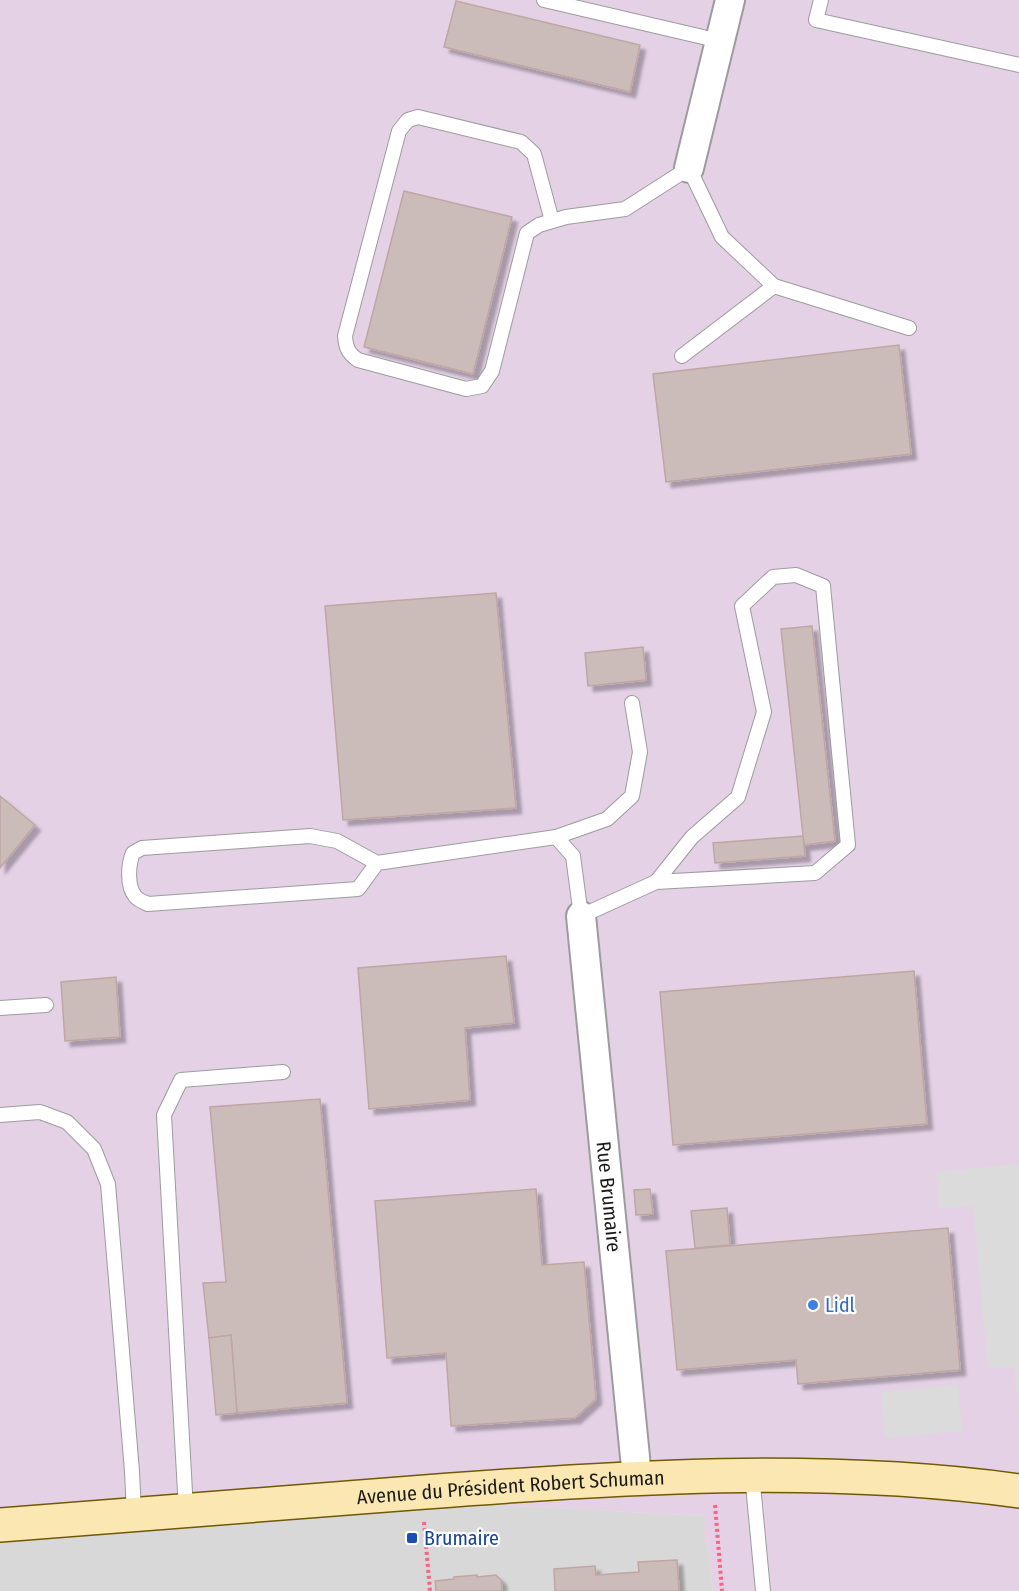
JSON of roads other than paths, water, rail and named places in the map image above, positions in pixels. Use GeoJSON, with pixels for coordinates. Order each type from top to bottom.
{"type":"FeatureCollection","features":[{"type":"Feature","properties":{"kind":"street"},"geometry":{"type":"LineString","coordinates":[[688,168],[730,0]]}},
{"type":"Feature","properties":{"kind":"street","name":"Rue Brumaire"},"geometry":{"type":"LineString","coordinates":[[581,916],[637,1478]]}},
{"type":"Feature","properties":{"kind":"street","name":"Avenue du Président Robert Schuman"},"geometry":{"type":"LineString","coordinates":[[0,1525],[637,1478],[752,1474],[838,1476],[1019,1491]]}},
{"type":"Feature","properties":{"kind":"lane"},"geometry":{"type":"LineString","coordinates":[[543,0],[720,41]]}},
{"type":"Feature","properties":{"kind":"lane"},"geometry":{"type":"LineString","coordinates":[[821,0],[816,20],[1019,65]]}},
{"type":"Feature","properties":{"kind":"lane"},"geometry":{"type":"LineString","coordinates":[[552,221],[534,154],[521,142],[418,117],[408,120],[399,131],[345,336],[349,354],[358,360],[466,390],[482,386],[492,371],[527,233],[539,225],[566,217],[625,209],[688,168],[722,237],[774,286],[909,328]]}},
{"type":"Feature","properties":{"kind":"lane"},"geometry":{"type":"LineString","coordinates":[[682,356],[774,286]]}},
{"type":"Feature","properties":{"kind":"lane"},"geometry":{"type":"LineString","coordinates":[[556,837],[573,856],[581,916],[656,882],[815,873],[848,845],[823,586],[796,575],[773,577],[742,606],[764,712],[748,765],[738,797],[692,837],[656,882]]}},
{"type":"Feature","properties":{"kind":"lane"},"geometry":{"type":"LineString","coordinates":[[377,862],[358,889],[147,904],[136,899],[130,888],[130,861],[133,853],[142,848],[310,836],[338,841],[377,862],[556,837],[607,819],[632,796],[640,752],[632,703]]}},
{"type":"Feature","properties":{"kind":"lane"},"geometry":{"type":"LineString","coordinates":[[0,1008],[46,1005]]}},
{"type":"Feature","properties":{"kind":"lane"},"geometry":{"type":"LineString","coordinates":[[186,1510],[164,1115],[181,1080],[283,1072]]}},
{"type":"Feature","properties":{"kind":"lane"},"geometry":{"type":"LineString","coordinates":[[0,1115],[40,1112],[67,1122],[94,1149],[108,1184],[134,1514]]}},
{"type":"Feature","properties":{"kind":"lane"},"geometry":{"type":"LineString","coordinates":[[752,1474],[763,1591]]}},
{"type":"Feature","properties":{"kind":"place","name":"Lidl"},"geometry":{"type":"Point","coordinates":[813,1305]}},
{"type":"Feature","properties":{"kind":"place","name":"Brumaire"},"geometry":{"type":"Point","coordinates":[412,1538]}}]}
